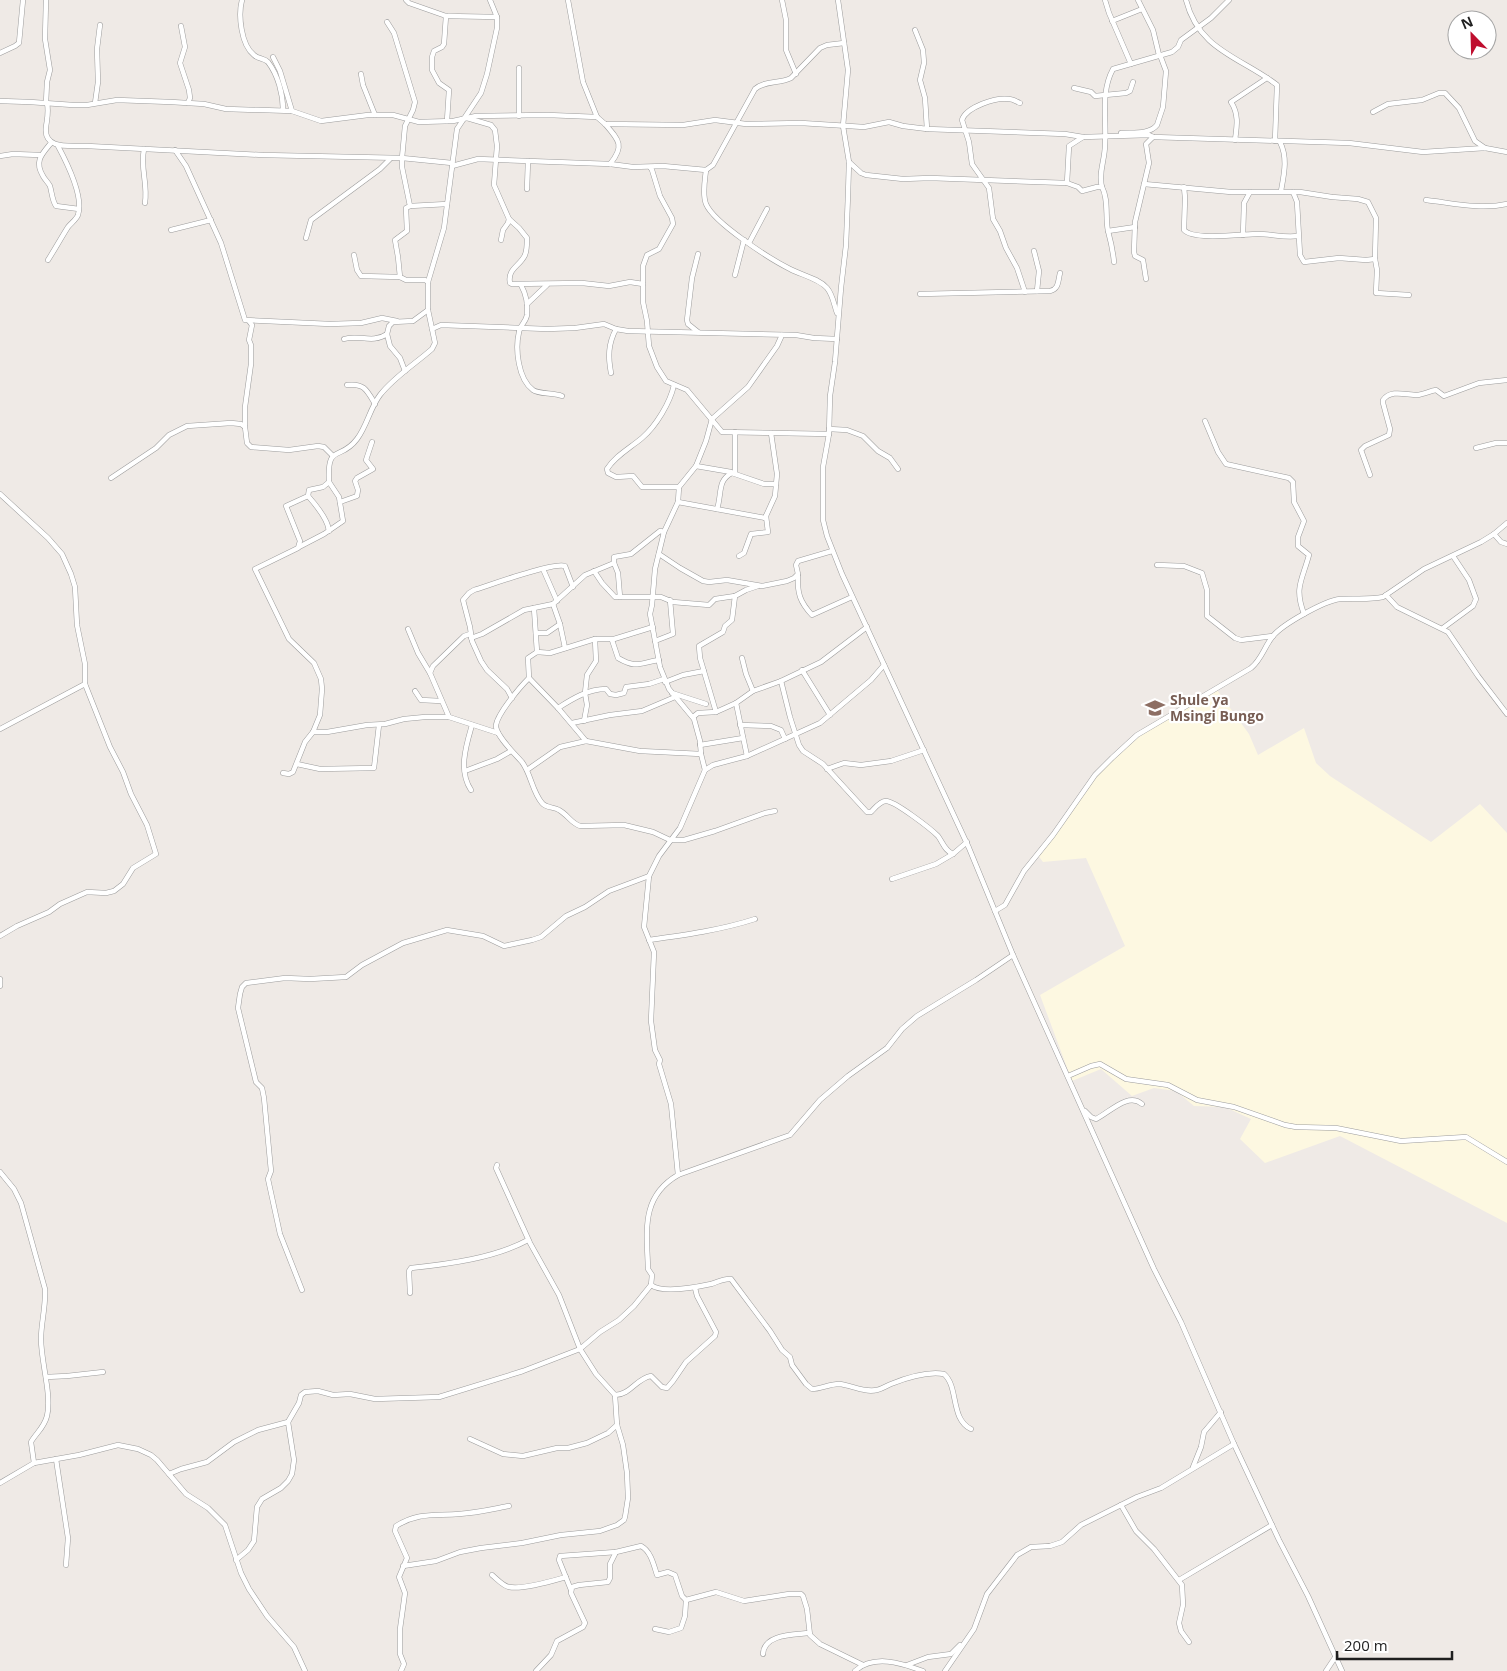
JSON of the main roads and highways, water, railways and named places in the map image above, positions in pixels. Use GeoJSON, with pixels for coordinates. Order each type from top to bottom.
{"type":"FeatureCollection","features":[{"type":"Feature","properties":{"kind":"place","name":"Shule ya Msingi Bungo"},"geometry":{"type":"Point","coordinates":[1155,708]}}]}
